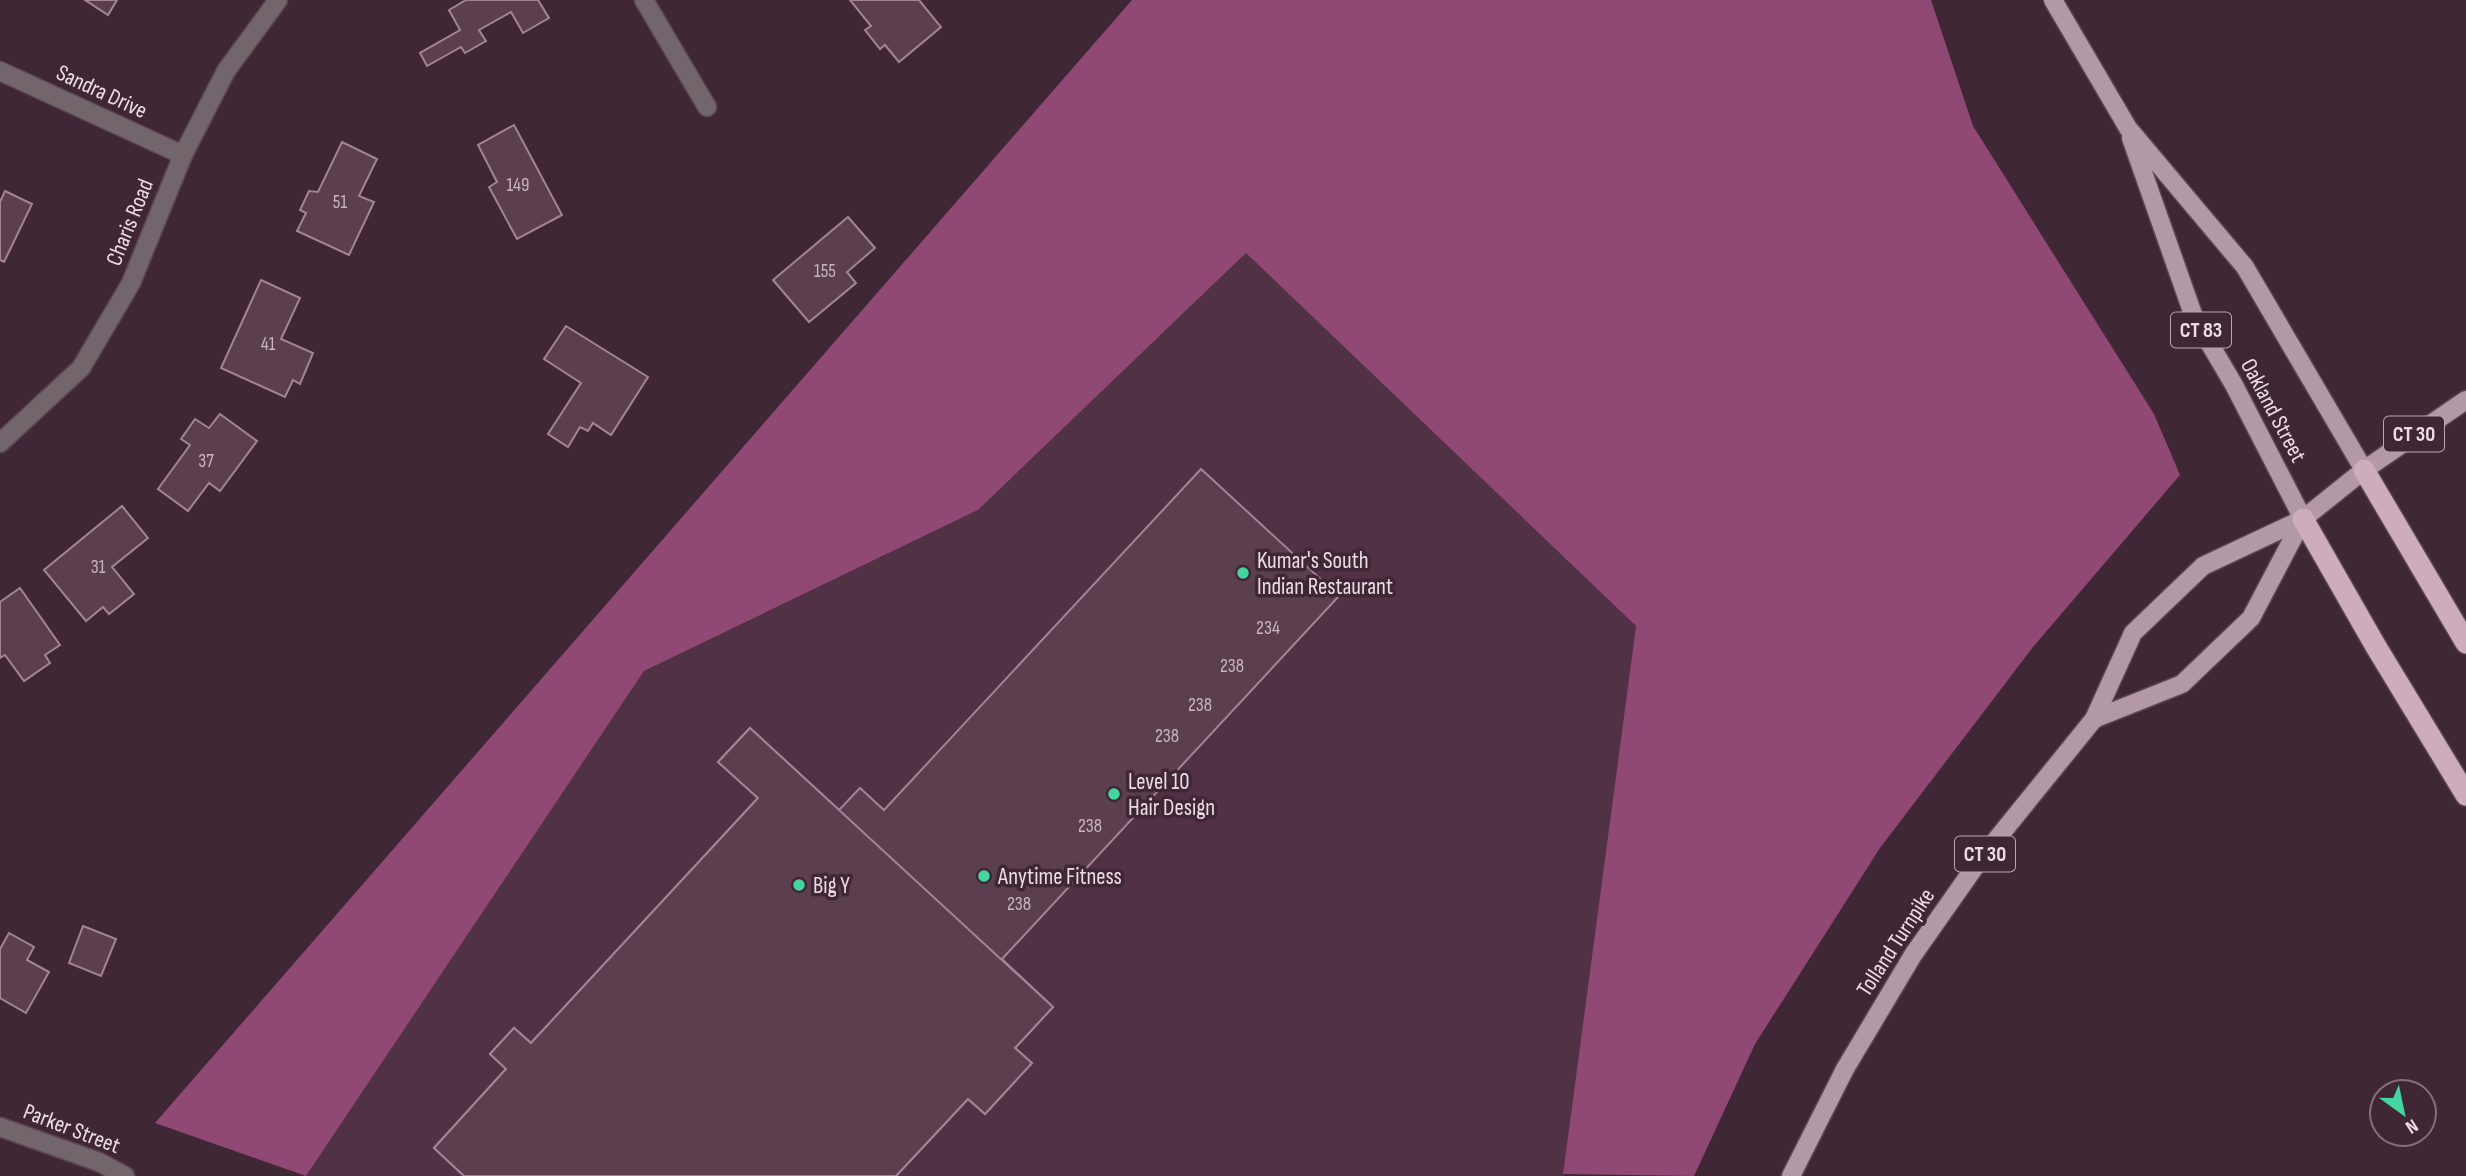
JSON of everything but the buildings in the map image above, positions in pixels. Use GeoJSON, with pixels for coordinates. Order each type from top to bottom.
{"type":"FeatureCollection","features":[{"type":"Feature","properties":{"kind":"highway"},"geometry":{"type":"LineString","coordinates":[[2364,470],[2466,643]]}},
{"type":"Feature","properties":{"kind":"highway"},"geometry":{"type":"LineString","coordinates":[[2304,519],[2375,645],[2466,795]]}},
{"type":"Feature","properties":{"kind":"main road","name":"Oakland Street"},"geometry":{"type":"LineString","coordinates":[[2053,0],[2128,128],[2245,267],[2364,470]]}},
{"type":"Feature","properties":{"kind":"main road","name":"Oakland Street"},"geometry":{"type":"LineString","coordinates":[[2128,128],[2194,317],[2234,385],[2304,519]]}},
{"type":"Feature","properties":{"kind":"main road","name":"Tolland Turnpike"},"geometry":{"type":"LineString","coordinates":[[1791,1176],[1844,1069],[1913,956],[1979,861],[2094,719],[2133,634],[2203,566],[2304,519],[2364,470],[2466,400]]}},
{"type":"Feature","properties":{"kind":"main road","name":"Tolland Turnpike"},"geometry":{"type":"LineString","coordinates":[[2094,719],[2182,684],[2192,675],[2251,618],[2304,519]]}},
{"type":"Feature","properties":{"kind":"street","name":"Charis Road"},"geometry":{"type":"LineString","coordinates":[[0,443],[81,368],[131,283],[183,155],[226,71],[278,0]]}},
{"type":"Feature","properties":{"kind":"street"},"geometry":{"type":"LineString","coordinates":[[644,0],[707,107]]}},
{"type":"Feature","properties":{"kind":"street","name":"Sandra Drive"},"geometry":{"type":"LineString","coordinates":[[0,71],[183,155]]}},
{"type":"Feature","properties":{"kind":"street","name":"Parker Street"},"geometry":{"type":"LineString","coordinates":[[0,1127],[99,1162],[125,1176]]}},
{"type":"Feature","properties":{"kind":"shaded area"},"geometry":{"type":"Polygon","coordinates":[[[1132,0],[1931,0],[1973,126],[2154,414],[2180,475],[2033,647],[1880,848],[1755,1044],[1694,1176],[1563,1174],[1636,626],[1246,253],[978,510],[644,671],[306,1176],[155,1123],[1132,0]]]}},
{"type":"Feature","properties":{"kind":"shaded area"},"geometry":{"type":"Polygon","coordinates":[[[1246,253],[1636,626],[1563,1174],[1565,1176],[306,1176],[644,671],[978,510],[1246,253]]]}},
{"type":"Feature","properties":{"kind":"place","name":"Kumar's South Indian Restaurant"},"geometry":{"type":"Point","coordinates":[1243,573]}},
{"type":"Feature","properties":{"kind":"place","name":"Level 10 Hair Design"},"geometry":{"type":"Point","coordinates":[1114,794]}},
{"type":"Feature","properties":{"kind":"place","name":"Anytime Fitness"},"geometry":{"type":"Point","coordinates":[984,876]}},
{"type":"Feature","properties":{"kind":"place","name":"Big Y"},"geometry":{"type":"Point","coordinates":[799,885]}}]}
